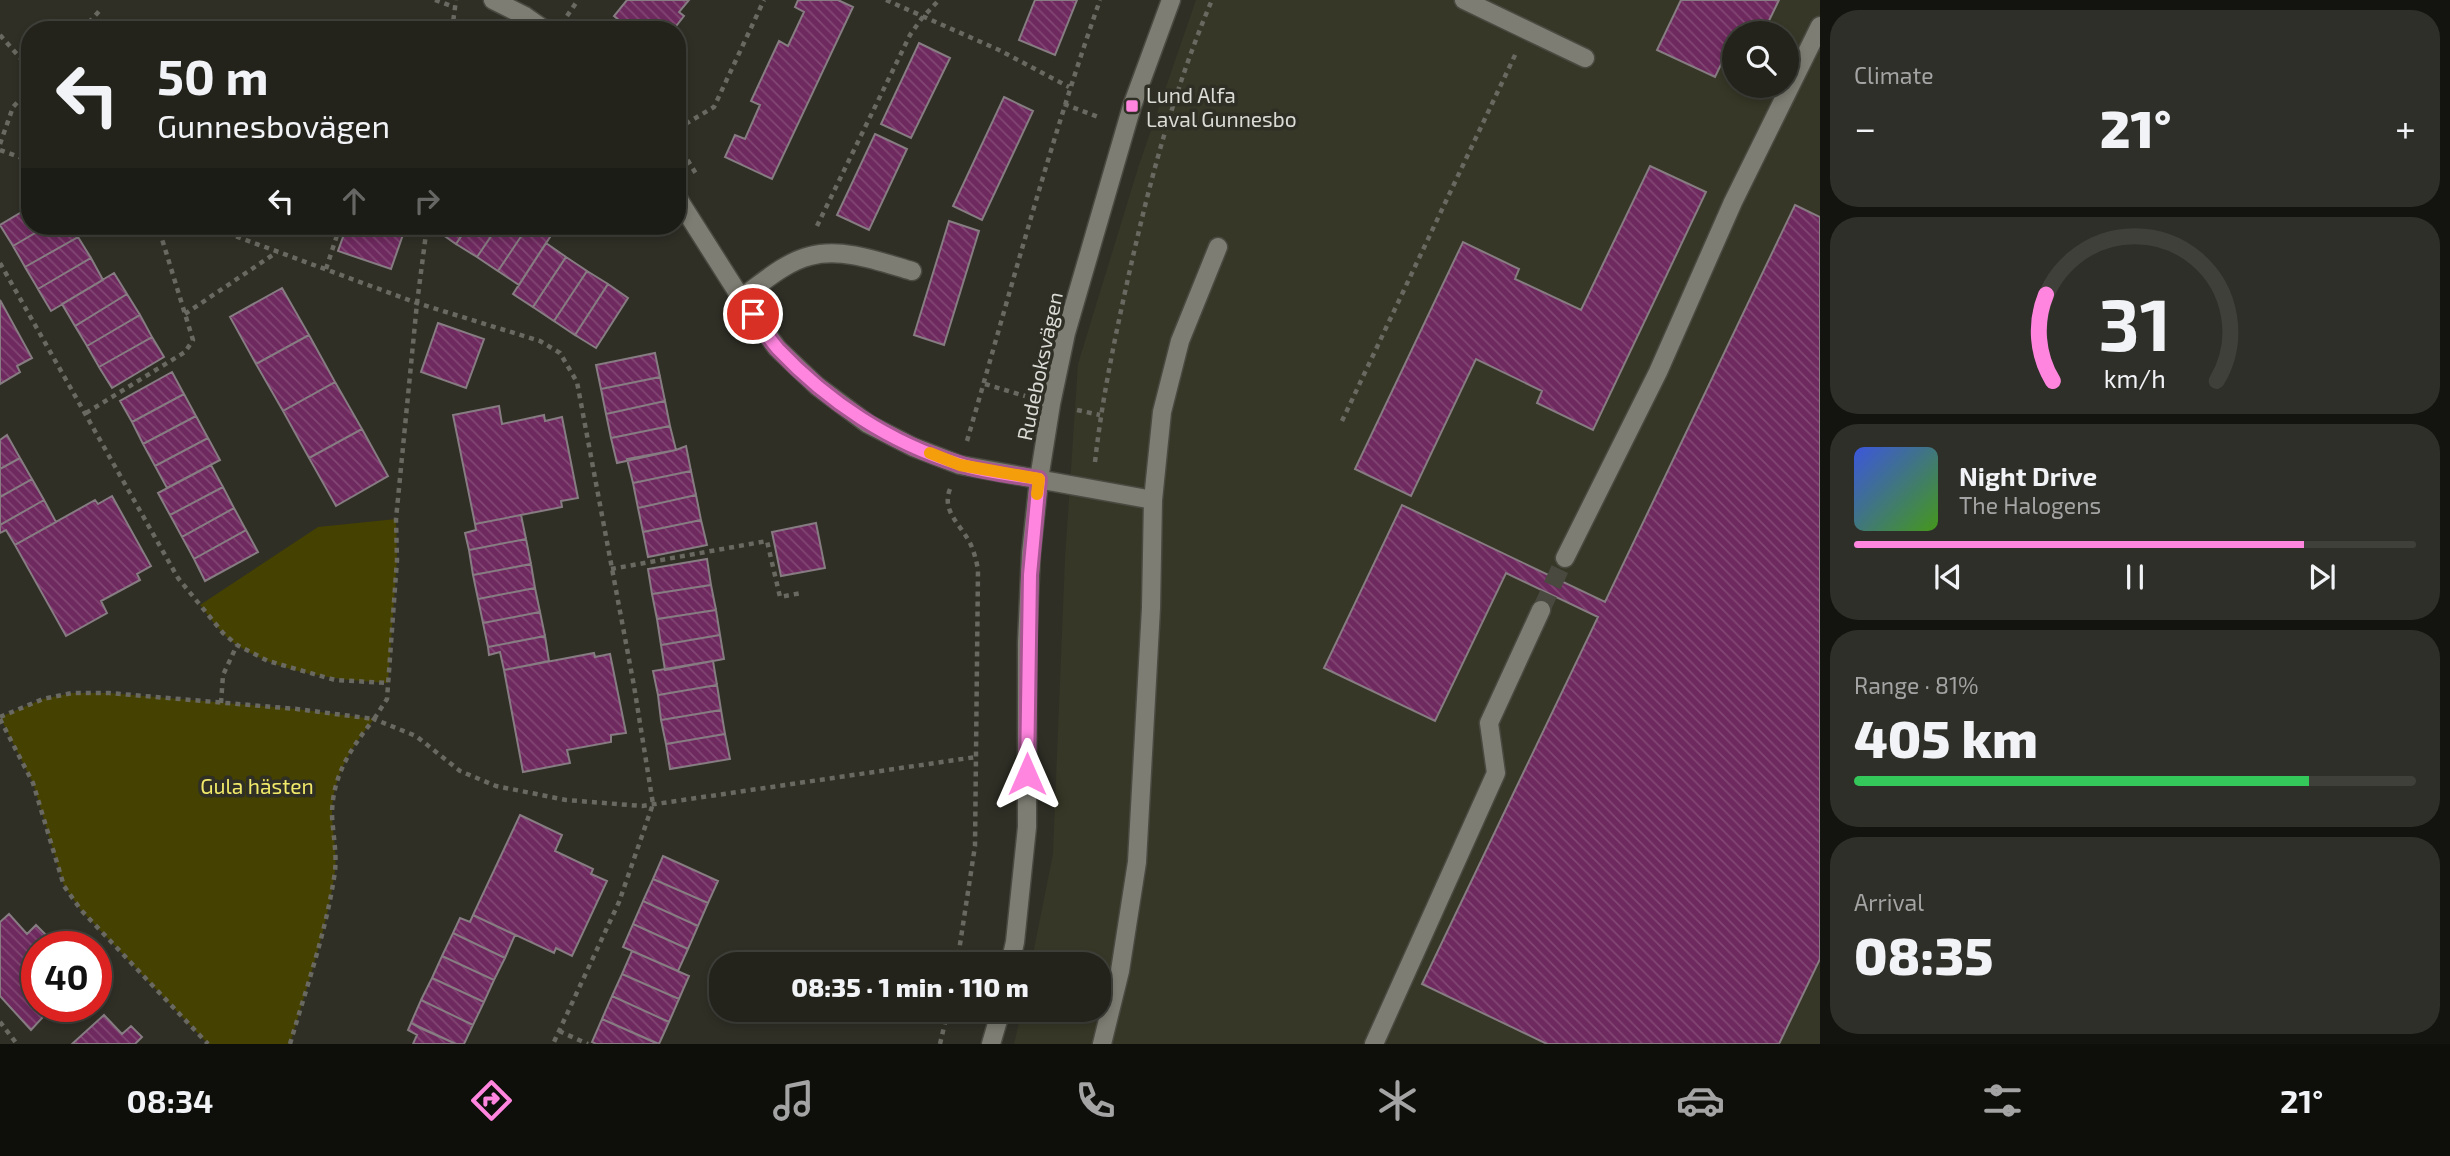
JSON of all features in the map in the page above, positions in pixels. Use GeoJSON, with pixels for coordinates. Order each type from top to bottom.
{"type":"FeatureCollection","features":[{"type":"Feature","properties":{"kind":"street"},"geometry":{"type":"LineString","coordinates":[[494,0],[532,21]]}},
{"type":"Feature","properties":{"kind":"street","name":"Rudeboksvägen"},"geometry":{"type":"LineString","coordinates":[[1011,952],[1027,827],[1027,642],[1031,553],[1051,404],[1066,333],[1132,106],[1171,0]]}},
{"type":"Feature","properties":{"kind":"street"},"geometry":{"type":"LineString","coordinates":[[1464,0],[1585,58]]}},
{"type":"Feature","properties":{"kind":"street"},"geometry":{"type":"LineString","coordinates":[[1565,558],[1658,372],[1733,202],[1820,26]]}},
{"type":"Feature","properties":{"kind":"street"},"geometry":{"type":"LineString","coordinates":[[686,211],[741,298],[777,348],[817,386],[868,424],[913,447],[960,465],[1153,500]]}},
{"type":"Feature","properties":{"kind":"street"},"geometry":{"type":"LineString","coordinates":[[1102,1044],[1120,971],[1137,862],[1151,608],[1153,500],[1162,412],[1177,352],[1218,247]]}},
{"type":"Feature","properties":{"kind":"street"},"geometry":{"type":"LineString","coordinates":[[741,298],[786,266],[811,255],[840,254],[912,271]]}},
{"type":"Feature","properties":{"kind":"street"},"geometry":{"type":"LineString","coordinates":[[1379,1043],[1496,773],[1489,723],[1541,610]]}},
{"type":"Feature","properties":{"kind":"street"},"geometry":{"type":"LineString","coordinates":[[991,1044],[997,1022]]}},
{"type":"Feature","properties":{"kind":"path"},"geometry":{"type":"LineString","coordinates":[[435,0],[454,7]]}},
{"type":"Feature","properties":{"kind":"path"},"geometry":{"type":"LineString","coordinates":[[453,21],[456,0]]}},
{"type":"Feature","properties":{"kind":"path"},"geometry":{"type":"LineString","coordinates":[[566,16],[578,0]]}},
{"type":"Feature","properties":{"kind":"path"},"geometry":{"type":"LineString","coordinates":[[686,124],[714,107],[764,0]]}},
{"type":"Feature","properties":{"kind":"path"},"geometry":{"type":"LineString","coordinates":[[886,0],[999,50],[1069,88]]}},
{"type":"Feature","properties":{"kind":"path"},"geometry":{"type":"LineString","coordinates":[[786,266],[812,235],[827,210],[910,35],[939,0]]}},
{"type":"Feature","properties":{"kind":"path"},"geometry":{"type":"LineString","coordinates":[[1091,489],[1100,415],[1150,181],[1189,55],[1212,0]]}},
{"type":"Feature","properties":{"kind":"path"},"geometry":{"type":"LineString","coordinates":[[90,21],[102,8]]}},
{"type":"Feature","properties":{"kind":"path"},"geometry":{"type":"LineString","coordinates":[[1342,421],[1527,30]]}},
{"type":"Feature","properties":{"kind":"path"},"geometry":{"type":"LineString","coordinates":[[0,35],[21,59]]}},
{"type":"Feature","properties":{"kind":"path"},"geometry":{"type":"LineString","coordinates":[[0,144],[13,107],[21,99]]}},
{"type":"Feature","properties":{"kind":"path"},"geometry":{"type":"LineString","coordinates":[[1064,104],[1101,118]]}},
{"type":"Feature","properties":{"kind":"path"},"geometry":{"type":"LineString","coordinates":[[0,150],[21,157]]}},
{"type":"Feature","properties":{"kind":"path"},"geometry":{"type":"LineString","coordinates":[[86,413],[185,352],[193,340],[161,235]]}},
{"type":"Feature","properties":{"kind":"path"},"geometry":{"type":"LineString","coordinates":[[233,235],[417,303],[540,341],[560,353],[577,382],[634,686],[653,804],[619,902],[553,1044]]}},
{"type":"Feature","properties":{"kind":"path"},"geometry":{"type":"LineString","coordinates":[[326,269],[337,235]]}},
{"type":"Feature","properties":{"kind":"path"},"geometry":{"type":"LineString","coordinates":[[290,1044],[324,928],[334,879],[337,851],[332,817],[338,775],[354,745],[387,699],[397,560],[396,519],[426,235]]}},
{"type":"Feature","properties":{"kind":"path"},"geometry":{"type":"LineString","coordinates":[[185,314],[277,251]]}},
{"type":"Feature","properties":{"kind":"path"},"geometry":{"type":"LineString","coordinates":[[0,263],[178,578],[223,633],[237,645],[268,661],[335,680],[388,684]]}},
{"type":"Feature","properties":{"kind":"path"},"geometry":{"type":"LineString","coordinates":[[611,569],[767,541],[780,597],[801,593]]}},
{"type":"Feature","properties":{"kind":"path"},"geometry":{"type":"LineString","coordinates":[[221,703],[223,675],[237,645]]}},
{"type":"Feature","properties":{"kind":"path"},"geometry":{"type":"LineString","coordinates":[[208,1044],[81,910],[64,886],[33,783],[0,718],[43,699],[72,693],[109,693],[297,709],[374,719],[416,736],[460,771],[496,786],[566,800],[642,806],[976,757]]}},
{"type":"Feature","properties":{"kind":"path"},"geometry":{"type":"LineString","coordinates":[[940,1044],[945,1022]]}},
{"type":"Feature","properties":{"kind":"path"},"geometry":{"type":"LineString","coordinates":[[0,1023],[17,1044]]}},
{"type":"Feature","properties":{"kind":"path"},"geometry":{"type":"LineString","coordinates":[[559,1031],[588,1044]]}},
{"type":"Feature","properties":{"kind":"shaded area"},"geometry":{"type":"Polygon","coordinates":[[[1196,0],[1820,0],[1820,1044],[1014,1044],[1019,1022],[1111,1022],[1111,952],[1033,952],[1053,854],[1065,559],[1078,364],[1139,165],[1196,0]]]}},
{"type":"Feature","properties":{"kind":"green space"},"geometry":{"type":"Polygon","coordinates":[[[396,519],[397,560],[388,683],[310,674],[272,663],[232,641],[200,605],[318,527],[396,519]]]}},
{"type":"Feature","properties":{"kind":"green space","name":"Gula hästen"},"geometry":{"type":"Polygon","coordinates":[[[72,693],[109,693],[297,709],[374,719],[344,763],[335,788],[332,815],[334,878],[320,941],[290,1044],[208,1044],[112,943],[112,931],[101,931],[81,910],[64,886],[33,783],[0,717],[43,699],[72,693]]]}},
{"type":"Feature","properties":{"kind":"building"},"geometry":{"type":"Polygon","coordinates":[[[627,0],[689,0],[679,12],[684,16],[680,21],[620,21],[614,16],[627,0]]]}},
{"type":"Feature","properties":{"kind":"building"},"geometry":{"type":"Polygon","coordinates":[[[798,0],[838,0],[853,7],[772,179],[725,157],[735,135],[745,139],[760,105],[751,101],[779,41],[788,46],[804,12],[795,7],[798,0]]]}},
{"type":"Feature","properties":{"kind":"building"},"geometry":{"type":"Polygon","coordinates":[[[1035,0],[1077,0],[1055,55],[1019,40],[1035,0]]]}},
{"type":"Feature","properties":{"kind":"building"},"geometry":{"type":"Polygon","coordinates":[[[1681,0],[1779,0],[1769,21],[1722,21],[1722,62],[1715,77],[1657,50],[1681,0]]]}},
{"type":"Feature","properties":{"kind":"building"},"geometry":{"type":"Polygon","coordinates":[[[919,43],[950,58],[911,138],[881,124],[919,43]]]}},
{"type":"Feature","properties":{"kind":"building"},"geometry":{"type":"Polygon","coordinates":[[[1004,97],[1033,111],[982,220],[953,206],[1004,97]]]}},
{"type":"Feature","properties":{"kind":"building"},"geometry":{"type":"Polygon","coordinates":[[[875,134],[907,149],[869,230],[837,215],[875,134]]]}},
{"type":"Feature","properties":{"kind":"building"},"geometry":{"type":"Polygon","coordinates":[[[1650,166],[1706,192],[1593,430],[1537,403],[1542,391],[1476,359],[1411,496],[1355,469],[1463,242],[1519,269],[1515,279],[1581,310],[1650,166]]]}},
{"type":"Feature","properties":{"kind":"building"},"geometry":{"type":"Polygon","coordinates":[[[1795,205],[1820,217],[1820,959],[1779,1044],[1547,1044],[1422,984],[1598,617],[1506,573],[1435,721],[1324,668],[1402,505],[1605,602],[1795,205]]]}},
{"type":"Feature","properties":{"kind":"building"},"geometry":{"type":"Polygon","coordinates":[[[21,212],[21,235],[32,235],[13,246],[0,225],[21,212]]]}},
{"type":"Feature","properties":{"kind":"building"},"geometry":{"type":"Polygon","coordinates":[[[949,221],[979,231],[944,345],[914,335],[949,221]]]}},
{"type":"Feature","properties":{"kind":"building"},"geometry":{"type":"Polygon","coordinates":[[[32,235],[78,237],[25,267],[13,246],[32,235]]]}},
{"type":"Feature","properties":{"kind":"building"},"geometry":{"type":"Polygon","coordinates":[[[344,235],[403,235],[391,269],[338,251],[344,235]]]}},
{"type":"Feature","properties":{"kind":"building"},"geometry":{"type":"Polygon","coordinates":[[[443,235],[462,235],[456,244],[443,235]]]}},
{"type":"Feature","properties":{"kind":"building"},"geometry":{"type":"Polygon","coordinates":[[[462,235],[492,235],[477,257],[456,244],[462,235]]]}},
{"type":"Feature","properties":{"kind":"building"},"geometry":{"type":"Polygon","coordinates":[[[492,235],[522,235],[498,271],[477,257],[492,235]]]}},
{"type":"Feature","properties":{"kind":"building"},"geometry":{"type":"Polygon","coordinates":[[[522,235],[551,235],[519,285],[498,271],[522,235]]]}},
{"type":"Feature","properties":{"kind":"building"},"geometry":{"type":"Polygon","coordinates":[[[78,237],[91,258],[38,289],[25,267],[78,237]]]}},
{"type":"Feature","properties":{"kind":"building"},"geometry":{"type":"Polygon","coordinates":[[[546,243],[566,257],[533,307],[513,294],[546,243]]]}},
{"type":"Feature","properties":{"kind":"building"},"geometry":{"type":"Polygon","coordinates":[[[566,257],[587,271],[554,321],[533,307],[566,257]]]}},
{"type":"Feature","properties":{"kind":"building"},"geometry":{"type":"Polygon","coordinates":[[[91,258],[103,280],[51,311],[38,289],[91,258]]]}},
{"type":"Feature","properties":{"kind":"building"},"geometry":{"type":"Polygon","coordinates":[[[587,271],[608,284],[575,335],[554,321],[587,271]]]}},
{"type":"Feature","properties":{"kind":"building"},"geometry":{"type":"Polygon","coordinates":[[[114,273],[127,294],[75,326],[62,304],[114,273]]]}},
{"type":"Feature","properties":{"kind":"building"},"geometry":{"type":"Polygon","coordinates":[[[608,284],[628,298],[596,348],[575,335],[608,284]]]}},
{"type":"Feature","properties":{"kind":"building"},"geometry":{"type":"Polygon","coordinates":[[[282,288],[309,335],[256,364],[230,317],[282,288]]]}},
{"type":"Feature","properties":{"kind":"building"},"geometry":{"type":"Polygon","coordinates":[[[127,294],[140,315],[87,346],[75,326],[127,294]]]}},
{"type":"Feature","properties":{"kind":"building"},"geometry":{"type":"Polygon","coordinates":[[[0,300],[32,358],[17,366],[20,372],[0,384],[0,300]]]}},
{"type":"Feature","properties":{"kind":"building"},"geometry":{"type":"Polygon","coordinates":[[[140,315],[152,337],[99,367],[87,346],[140,315]]]}},
{"type":"Feature","properties":{"kind":"building"},"geometry":{"type":"Polygon","coordinates":[[[438,323],[484,339],[466,388],[421,372],[438,323]]]}},
{"type":"Feature","properties":{"kind":"building"},"geometry":{"type":"Polygon","coordinates":[[[309,335],[335,382],[283,411],[256,364],[309,335]]]}},
{"type":"Feature","properties":{"kind":"building"},"geometry":{"type":"Polygon","coordinates":[[[152,337],[164,357],[112,388],[99,367],[152,337]]]}},
{"type":"Feature","properties":{"kind":"building"},"geometry":{"type":"Polygon","coordinates":[[[655,353],[660,377],[601,389],[596,365],[655,353]]]}},
{"type":"Feature","properties":{"kind":"building"},"geometry":{"type":"Polygon","coordinates":[[[172,372],[184,394],[132,422],[120,401],[172,372]]]}},
{"type":"Feature","properties":{"kind":"building"},"geometry":{"type":"Polygon","coordinates":[[[660,377],[665,401],[606,414],[601,389],[660,377]]]}},
{"type":"Feature","properties":{"kind":"building"},"geometry":{"type":"Polygon","coordinates":[[[335,382],[362,429],[309,458],[283,411],[335,382]]]}},
{"type":"Feature","properties":{"kind":"building"},"geometry":{"type":"Polygon","coordinates":[[[184,394],[196,416],[143,444],[132,422],[184,394]]]}},
{"type":"Feature","properties":{"kind":"building"},"geometry":{"type":"Polygon","coordinates":[[[665,401],[670,426],[611,438],[606,414],[665,401]]]}},
{"type":"Feature","properties":{"kind":"building"},"geometry":{"type":"Polygon","coordinates":[[[499,406],[502,424],[544,415],[545,421],[562,417],[578,498],[561,501],[562,507],[475,524],[453,415],[499,406]]]}},
{"type":"Feature","properties":{"kind":"building"},"geometry":{"type":"Polygon","coordinates":[[[196,416],[208,438],[155,466],[143,444],[196,416]]]}},
{"type":"Feature","properties":{"kind":"building"},"geometry":{"type":"Polygon","coordinates":[[[670,426],[676,450],[617,463],[611,438],[670,426]]]}},
{"type":"Feature","properties":{"kind":"building"},"geometry":{"type":"Polygon","coordinates":[[[362,429],[388,476],[336,506],[309,458],[362,429]]]}},
{"type":"Feature","properties":{"kind":"building"},"geometry":{"type":"Polygon","coordinates":[[[7,435],[20,458],[0,469],[0,440],[7,435]]]}},
{"type":"Feature","properties":{"kind":"building"},"geometry":{"type":"Polygon","coordinates":[[[208,438],[220,460],[167,488],[155,466],[208,438]]]}},
{"type":"Feature","properties":{"kind":"building"},"geometry":{"type":"Polygon","coordinates":[[[686,446],[691,471],[633,483],[627,459],[686,446]]]}},
{"type":"Feature","properties":{"kind":"building"},"geometry":{"type":"Polygon","coordinates":[[[20,458],[32,479],[0,497],[0,469],[20,458]]]}},
{"type":"Feature","properties":{"kind":"building"},"geometry":{"type":"Polygon","coordinates":[[[211,465],[223,487],[170,515],[158,493],[211,465]]]}},
{"type":"Feature","properties":{"kind":"building"},"geometry":{"type":"Polygon","coordinates":[[[691,471],[696,495],[638,508],[633,483],[691,471]]]}},
{"type":"Feature","properties":{"kind":"building"},"geometry":{"type":"Polygon","coordinates":[[[32,479],[44,500],[0,525],[0,497],[32,479]]]}},
{"type":"Feature","properties":{"kind":"building"},"geometry":{"type":"Polygon","coordinates":[[[223,487],[234,508],[182,537],[170,515],[223,487]]]}},
{"type":"Feature","properties":{"kind":"building"},"geometry":{"type":"Polygon","coordinates":[[[696,495],[701,520],[643,532],[638,508],[696,495]]]}},
{"type":"Feature","properties":{"kind":"building"},"geometry":{"type":"Polygon","coordinates":[[[112,496],[151,566],[137,574],[140,580],[101,601],[107,613],[66,636],[15,545],[95,500],[98,504],[112,496]]]}},
{"type":"Feature","properties":{"kind":"building"},"geometry":{"type":"Polygon","coordinates":[[[44,500],[56,522],[15,545],[6,530],[0,533],[0,525],[44,500]]]}},
{"type":"Feature","properties":{"kind":"building"},"geometry":{"type":"Polygon","coordinates":[[[234,508],[246,530],[194,559],[182,537],[234,508]]]}},
{"type":"Feature","properties":{"kind":"building"},"geometry":{"type":"Polygon","coordinates":[[[521,515],[526,539],[469,550],[465,533],[476,530],[475,524],[521,515]]]}},
{"type":"Feature","properties":{"kind":"building"},"geometry":{"type":"Polygon","coordinates":[[[701,520],[707,545],[648,557],[643,532],[701,520]]]}},
{"type":"Feature","properties":{"kind":"building"},"geometry":{"type":"Polygon","coordinates":[[[816,523],[825,568],[781,576],[772,532],[816,523]]]}},
{"type":"Feature","properties":{"kind":"building"},"geometry":{"type":"Polygon","coordinates":[[[246,530],[258,552],[205,581],[194,559],[246,530]]]}},
{"type":"Feature","properties":{"kind":"building"},"geometry":{"type":"Polygon","coordinates":[[[526,539],[531,564],[473,575],[469,550],[526,539]]]}},
{"type":"Feature","properties":{"kind":"building"},"geometry":{"type":"Polygon","coordinates":[[[707,559],[711,585],[652,594],[648,569],[707,559]]]}},
{"type":"Feature","properties":{"kind":"building"},"geometry":{"type":"Polygon","coordinates":[[[531,564],[535,588],[478,599],[473,575],[531,564]]]}},
{"type":"Feature","properties":{"kind":"building"},"geometry":{"type":"Polygon","coordinates":[[[711,585],[716,610],[657,619],[652,594],[711,585]]]}},
{"type":"Feature","properties":{"kind":"building"},"geometry":{"type":"Polygon","coordinates":[[[535,588],[540,612],[483,623],[478,599],[535,588]]]}},
{"type":"Feature","properties":{"kind":"building"},"geometry":{"type":"Polygon","coordinates":[[[716,610],[720,635],[661,645],[657,619],[716,610]]]}},
{"type":"Feature","properties":{"kind":"building"},"geometry":{"type":"Polygon","coordinates":[[[540,612],[545,636],[488,647],[483,623],[540,612]]]}},
{"type":"Feature","properties":{"kind":"building"},"geometry":{"type":"Polygon","coordinates":[[[720,635],[724,659],[665,670],[661,645],[720,635]]]}},
{"type":"Feature","properties":{"kind":"building"},"geometry":{"type":"Polygon","coordinates":[[[545,636],[549,661],[504,670],[500,652],[489,655],[488,647],[545,636]]]}},
{"type":"Feature","properties":{"kind":"building"},"geometry":{"type":"Polygon","coordinates":[[[594,653],[595,657],[610,654],[626,733],[611,735],[611,742],[567,750],[570,763],[523,772],[504,670],[594,653]]]}},
{"type":"Feature","properties":{"kind":"building"},"geometry":{"type":"Polygon","coordinates":[[[713,661],[717,685],[658,695],[653,671],[713,661]]]}},
{"type":"Feature","properties":{"kind":"building"},"geometry":{"type":"Polygon","coordinates":[[[717,685],[721,710],[661,720],[658,695],[717,685]]]}},
{"type":"Feature","properties":{"kind":"building"},"geometry":{"type":"Polygon","coordinates":[[[721,710],[725,734],[666,744],[661,720],[721,710]]]}},
{"type":"Feature","properties":{"kind":"building"},"geometry":{"type":"Polygon","coordinates":[[[725,734],[730,759],[670,769],[666,744],[725,734]]]}},
{"type":"Feature","properties":{"kind":"building"},"geometry":{"type":"Polygon","coordinates":[[[520,815],[562,835],[555,851],[593,869],[591,874],[607,881],[572,956],[556,948],[554,953],[473,915],[520,815]]]}},
{"type":"Feature","properties":{"kind":"building"},"geometry":{"type":"Polygon","coordinates":[[[663,856],[718,881],[708,903],[653,879],[663,856]]]}},
{"type":"Feature","properties":{"kind":"building"},"geometry":{"type":"Polygon","coordinates":[[[653,879],[708,903],[698,926],[643,901],[653,879]]]}},
{"type":"Feature","properties":{"kind":"building"},"geometry":{"type":"Polygon","coordinates":[[[643,901],[698,926],[688,949],[633,924],[643,901]]]}},
{"type":"Feature","properties":{"kind":"building"},"geometry":{"type":"Polygon","coordinates":[[[9,914],[24,931],[21,931],[21,1019],[0,996],[0,922],[9,914]]]}},
{"type":"Feature","properties":{"kind":"building"},"geometry":{"type":"Polygon","coordinates":[[[473,915],[515,935],[505,958],[453,933],[460,918],[470,922],[473,915]]]}},
{"type":"Feature","properties":{"kind":"building"},"geometry":{"type":"Polygon","coordinates":[[[633,924],[688,949],[678,971],[623,947],[633,924]]]}},
{"type":"Feature","properties":{"kind":"building"},"geometry":{"type":"Polygon","coordinates":[[[36,925],[42,931],[30,931],[36,925]]]}},
{"type":"Feature","properties":{"kind":"building"},"geometry":{"type":"Polygon","coordinates":[[[453,933],[505,958],[494,980],[442,956],[453,933]]]}},
{"type":"Feature","properties":{"kind":"building"},"geometry":{"type":"Polygon","coordinates":[[[632,951],[689,976],[679,999],[622,974],[632,951]]]}},
{"type":"Feature","properties":{"kind":"building"},"geometry":{"type":"Polygon","coordinates":[[[442,956],[494,980],[484,1002],[432,978],[442,956]]]}},
{"type":"Feature","properties":{"kind":"building"},"geometry":{"type":"Polygon","coordinates":[[[622,974],[679,999],[669,1022],[612,996],[622,974]]]}},
{"type":"Feature","properties":{"kind":"building"},"geometry":{"type":"Polygon","coordinates":[[[432,978],[484,1002],[473,1025],[421,1000],[432,978]]]}},
{"type":"Feature","properties":{"kind":"building"},"geometry":{"type":"Polygon","coordinates":[[[612,996],[669,1022],[659,1044],[602,1019],[612,996]]]}},
{"type":"Feature","properties":{"kind":"building"},"geometry":{"type":"Polygon","coordinates":[[[421,1000],[473,1025],[464,1044],[456,1044],[411,1023],[421,1000]]]}},
{"type":"Feature","properties":{"kind":"building"},"geometry":{"type":"Polygon","coordinates":[[[602,1019],[658,1044],[596,1044],[592,1042],[602,1019]]]}},
{"type":"Feature","properties":{"kind":"building"},"geometry":{"type":"Polygon","coordinates":[[[24,1022],[38,1022],[31,1030],[24,1022]]]}},
{"type":"Feature","properties":{"kind":"building"},"geometry":{"type":"Polygon","coordinates":[[[96,1022],[111,1022],[122,1034],[131,1026],[142,1037],[135,1044],[72,1044],[96,1022]]]}},
{"type":"Feature","properties":{"kind":"building"},"geometry":{"type":"Polygon","coordinates":[[[411,1023],[456,1044],[413,1044],[417,1035],[408,1030],[411,1023]]]}},
{"type":"Feature","properties":{"kind":"tunnel"},"geometry":{"type":"LineString","coordinates":[[1541,610],[1565,558]]}},
{"type":"Feature","properties":{"kind":"slow traffic"},"geometry":{"type":"LineString","coordinates":[[930,453],[960,465],[1039,479],[1037,494]]}},
{"type":"Feature","properties":{"kind":"place","name":"Lund Alfa Laval Gunnesbo"},"geometry":{"type":"Point","coordinates":[1132,106]}},
{"type":"Feature","properties":{"kind":"route"},"geometry":{"type":"LineString","coordinates":[[753,314],[777,348],[817,386],[868,424],[913,447],[960,465],[1039,479],[1031,553],[1027,642],[1027,774]]}}]}
